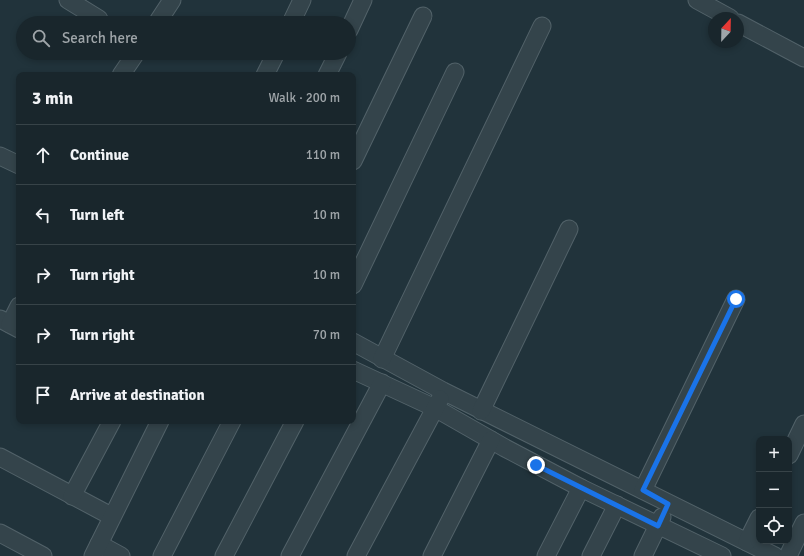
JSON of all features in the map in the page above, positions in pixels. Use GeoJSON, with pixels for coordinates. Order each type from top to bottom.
{"type":"FeatureCollection","features":[{"type":"Feature","properties":{"kind":"street"},"geometry":{"type":"LineString","coordinates":[[68,0],[94,16]]}},
{"type":"Feature","properties":{"kind":"street"},"geometry":{"type":"LineString","coordinates":[[162,16],[172,0]]}},
{"type":"Feature","properties":{"kind":"street"},"geometry":{"type":"LineString","coordinates":[[294,16],[302,0]]}},
{"type":"Feature","properties":{"kind":"street"},"geometry":{"type":"LineString","coordinates":[[356,16],[364,0]]}},
{"type":"Feature","properties":{"kind":"street"},"geometry":{"type":"LineString","coordinates":[[697,0],[719,12]]}},
{"type":"Feature","properties":{"kind":"street"},"geometry":{"type":"LineString","coordinates":[[356,155],[423,16]]}},
{"type":"Feature","properties":{"kind":"street"},"geometry":{"type":"LineString","coordinates":[[744,25],[804,58]]}},
{"type":"Feature","properties":{"kind":"street"},"geometry":{"type":"LineString","coordinates":[[382,359],[542,26]]}},
{"type":"Feature","properties":{"kind":"street"},"geometry":{"type":"LineString","coordinates":[[123,72],[131,60]]}},
{"type":"Feature","properties":{"kind":"street"},"geometry":{"type":"LineString","coordinates":[[266,72],[272,60]]}},
{"type":"Feature","properties":{"kind":"street"},"geometry":{"type":"LineString","coordinates":[[328,72],[334,60]]}},
{"type":"Feature","properties":{"kind":"street"},"geometry":{"type":"LineString","coordinates":[[356,279],[455,72]]}},
{"type":"Feature","properties":{"kind":"street"},"geometry":{"type":"LineString","coordinates":[[0,156],[16,164]]}},
{"type":"Feature","properties":{"kind":"street"},"geometry":{"type":"LineString","coordinates":[[481,410],[569,230]]}},
{"type":"Feature","properties":{"kind":"street"},"geometry":{"type":"LineString","coordinates":[[643,490],[736,299]]}},
{"type":"Feature","properties":{"kind":"street"},"geometry":{"type":"LineString","coordinates":[[6,323],[16,310]]}},
{"type":"Feature","properties":{"kind":"street"},"geometry":{"type":"LineString","coordinates":[[356,344],[443,391],[775,556]]}},
{"type":"Feature","properties":{"kind":"street"},"geometry":{"type":"LineString","coordinates":[[356,371],[435,408],[581,488],[658,526],[702,552],[722,556]]}},
{"type":"Feature","properties":{"kind":"street"},"geometry":{"type":"LineString","coordinates":[[290,556],[382,383]]}},
{"type":"Feature","properties":{"kind":"street"},"geometry":{"type":"LineString","coordinates":[[356,556],[443,391]]}},
{"type":"Feature","properties":{"kind":"street"},"geometry":{"type":"LineString","coordinates":[[72,496],[110,424]]}},
{"type":"Feature","properties":{"kind":"street"},"geometry":{"type":"LineString","coordinates":[[121,556],[96,550],[111,516],[158,424]]}},
{"type":"Feature","properties":{"kind":"street"},"geometry":{"type":"LineString","coordinates":[[162,556],[230,424]]}},
{"type":"Feature","properties":{"kind":"street"},"geometry":{"type":"LineString","coordinates":[[224,556],[293,424]]}},
{"type":"Feature","properties":{"kind":"street"},"geometry":{"type":"LineString","coordinates":[[792,449],[804,424]]}},
{"type":"Feature","properties":{"kind":"street"},"geometry":{"type":"LineString","coordinates":[[432,556],[491,440]]}},
{"type":"Feature","properties":{"kind":"street"},"geometry":{"type":"LineString","coordinates":[[0,456],[111,516]]}},
{"type":"Feature","properties":{"kind":"street"},"geometry":{"type":"LineString","coordinates":[[546,556],[581,488]]}},
{"type":"Feature","properties":{"kind":"street"},"geometry":{"type":"LineString","coordinates":[[643,556],[668,504]]}},
{"type":"Feature","properties":{"kind":"street"},"geometry":{"type":"LineString","coordinates":[[591,556],[616,505]]}},
{"type":"Feature","properties":{"kind":"street"},"geometry":{"type":"LineString","coordinates":[[788,556],[804,523]]}},
{"type":"Feature","properties":{"kind":"street"},"geometry":{"type":"LineString","coordinates":[[747,542],[756,524]]}},
{"type":"Feature","properties":{"kind":"street"},"geometry":{"type":"LineString","coordinates":[[0,533],[43,556]]}},
{"type":"Feature","properties":{"kind":"route"},"geometry":{"type":"LineString","coordinates":[[536,465],[658,526],[668,504],[643,490],[736,299]]}}]}
